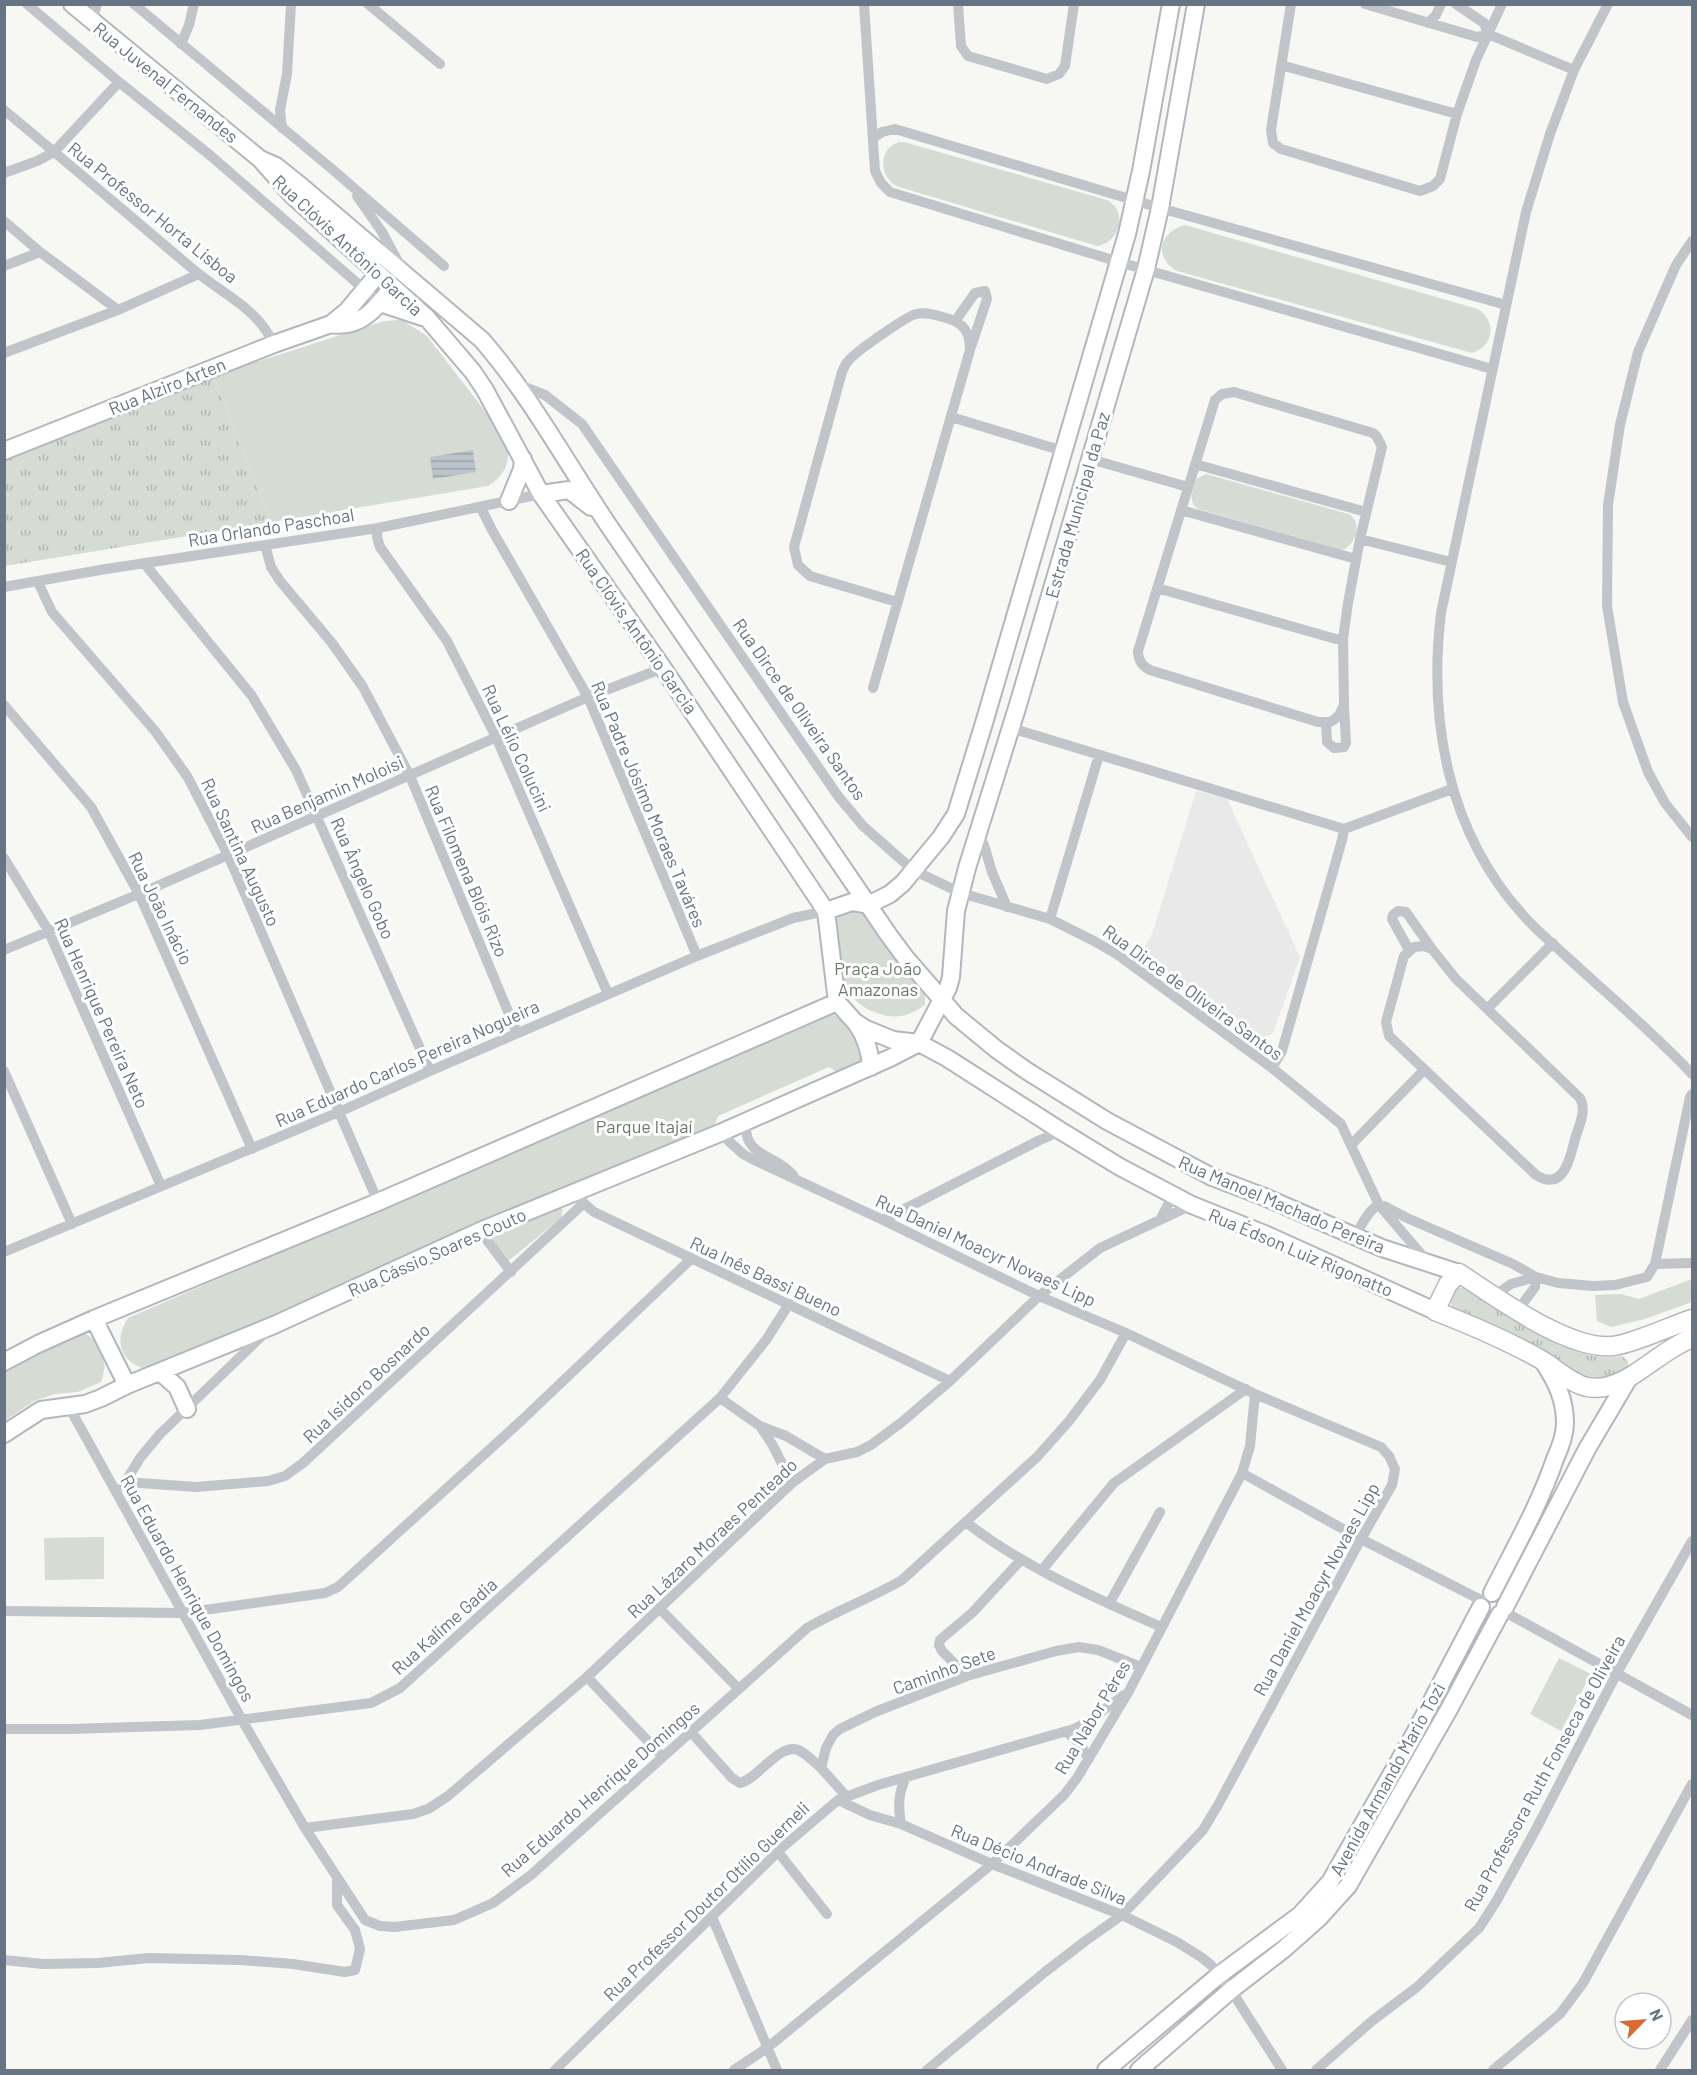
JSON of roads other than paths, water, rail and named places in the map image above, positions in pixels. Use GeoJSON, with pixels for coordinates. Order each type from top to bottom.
{"type":"FeatureCollection","features":[{"type":"Feature","properties":{"kind":"main road"},"geometry":{"type":"LineString","coordinates":[[1435,1311],[1448,1284],[1459,1273]]}},
{"type":"Feature","properties":{"kind":"main road","name":"Rua Manoel Machado Pereira"},"geometry":{"type":"LineString","coordinates":[[1459,1273],[1518,1310],[1571,1339],[1591,1346],[1618,1346],[1692,1319]]}},
{"type":"Feature","properties":{"kind":"main road","name":"Rua Édson Luiz Rigonatto"},"geometry":{"type":"LineString","coordinates":[[1435,1311],[1495,1335],[1586,1387],[1610,1386],[1630,1376],[1671,1347],[1692,1338]]}},
{"type":"Feature","properties":{"kind":"main road"},"geometry":{"type":"LineString","coordinates":[[1618,1346],[1634,1362],[1630,1376]]}},
{"type":"Feature","properties":{"kind":"street","name":"Rua Juvenal Fernandes"},"geometry":{"type":"LineString","coordinates":[[27,4],[211,156],[380,303]]}},
{"type":"Feature","properties":{"kind":"street","name":"Rua Juvenal Fernandes"},"geometry":{"type":"LineString","coordinates":[[72,4],[260,159]]}},
{"type":"Feature","properties":{"kind":"street"},"geometry":{"type":"LineString","coordinates":[[92,21],[97,4]]}},
{"type":"Feature","properties":{"kind":"street"},"geometry":{"type":"LineString","coordinates":[[134,4],[444,266]]}},
{"type":"Feature","properties":{"kind":"street"},"geometry":{"type":"LineString","coordinates":[[181,44],[194,4]]}},
{"type":"Feature","properties":{"kind":"street"},"geometry":{"type":"LineString","coordinates":[[282,128],[280,110],[287,74],[291,4]]}},
{"type":"Feature","properties":{"kind":"street"},"geometry":{"type":"LineString","coordinates":[[368,4],[440,64]]}},
{"type":"Feature","properties":{"kind":"street"},"geometry":{"type":"LineString","coordinates":[[864,4],[875,171],[881,183],[896,194],[1146,270],[1492,369]]}},
{"type":"Feature","properties":{"kind":"street"},"geometry":{"type":"LineString","coordinates":[[958,4],[961,45],[968,56],[1047,79],[1059,74],[1065,66],[1074,4]]}},
{"type":"Feature","properties":{"kind":"street","name":"Estrada Municipal da Paz"},"geometry":{"type":"LineString","coordinates":[[868,904],[897,889],[941,837],[956,814],[1119,262],[1142,171],[1171,4]]}},
{"type":"Feature","properties":{"kind":"street","name":"Estrada Municipal da Paz"},"geometry":{"type":"LineString","coordinates":[[919,1044],[948,988],[951,977],[956,910],[1146,270],[1160,208],[1196,4]]}},
{"type":"Feature","properties":{"kind":"street"},"geometry":{"type":"LineString","coordinates":[[1292,4],[1270,135],[1277,147],[1420,191],[1429,189],[1440,179],[1457,114],[1476,60],[1502,4]]}},
{"type":"Feature","properties":{"kind":"street"},"geometry":{"type":"LineString","coordinates":[[1365,4],[1477,37],[1488,34],[1574,70]]}},
{"type":"Feature","properties":{"kind":"street"},"geometry":{"type":"LineString","coordinates":[[1428,23],[1436,15],[1441,4]]}},
{"type":"Feature","properties":{"kind":"street"},"geometry":{"type":"LineString","coordinates":[[1456,4],[1484,23],[1488,34]]}},
{"type":"Feature","properties":{"kind":"street"},"geometry":{"type":"LineString","coordinates":[[1608,4],[1574,70],[1550,134],[1526,212],[1441,613],[1436,669],[1440,732],[1452,789],[1468,829],[1498,883],[1523,916],[1692,1074]]}},
{"type":"Feature","properties":{"kind":"street"},"geometry":{"type":"LineString","coordinates":[[1281,65],[1457,114]]}},
{"type":"Feature","properties":{"kind":"street"},"geometry":{"type":"LineString","coordinates":[[4,173],[54,152],[119,82]]}},
{"type":"Feature","properties":{"kind":"street","name":"Rua Professor Horta Lisboa"},"geometry":{"type":"LineString","coordinates":[[4,110],[199,274],[255,315],[273,344]]}},
{"type":"Feature","properties":{"kind":"street"},"geometry":{"type":"LineString","coordinates":[[873,138],[882,132],[895,129],[1160,208],[1506,305]]}},
{"type":"Feature","properties":{"kind":"street","name":"Rua Clóvis Antônio Garcia"},"geometry":{"type":"LineString","coordinates":[[260,159],[276,166],[380,253],[393,276],[473,372],[541,494],[663,668],[826,910],[837,1002]]}},
{"type":"Feature","properties":{"kind":"street","name":"Rua Clóvis Antônio Garcia"},"geometry":{"type":"LineString","coordinates":[[260,159],[292,195],[393,276],[482,340],[518,384],[603,517],[868,904]]}},
{"type":"Feature","properties":{"kind":"street"},"geometry":{"type":"LineString","coordinates":[[332,169],[348,184],[382,232],[393,276]]}},
{"type":"Feature","properties":{"kind":"street"},"geometry":{"type":"LineString","coordinates":[[4,221],[40,252],[118,310]]}},
{"type":"Feature","properties":{"kind":"street"},"geometry":{"type":"LineString","coordinates":[[1691,831],[1665,803],[1647,772],[1623,702],[1607,606],[1608,505],[1620,425],[1638,352],[1676,265],[1692,241]]}},
{"type":"Feature","properties":{"kind":"street"},"geometry":{"type":"LineString","coordinates":[[4,266],[40,252]]}},
{"type":"Feature","properties":{"kind":"street"},"geometry":{"type":"LineString","coordinates":[[4,353],[118,310],[199,274]]}},
{"type":"Feature","properties":{"kind":"street","name":"Rua Alziro Arten"},"geometry":{"type":"LineString","coordinates":[[4,451],[273,344],[330,324],[347,311],[366,291],[393,276]]}},
{"type":"Feature","properties":{"kind":"street","name":"Rua Alziro Arten"},"geometry":{"type":"LineString","coordinates":[[330,324],[340,326],[373,312],[393,276]]}},
{"type":"Feature","properties":{"kind":"street"},"geometry":{"type":"LineString","coordinates":[[873,688],[970,350],[987,299],[985,291],[975,293],[956,320]]}},
{"type":"Feature","properties":{"kind":"street"},"geometry":{"type":"LineString","coordinates":[[380,303],[427,318]]}},
{"type":"Feature","properties":{"kind":"street"},"geometry":{"type":"LineString","coordinates":[[897,602],[810,576],[798,565],[794,547],[842,372],[856,353],[913,315],[929,313],[956,320],[965,329],[970,350]]}},
{"type":"Feature","properties":{"kind":"street","name":"Rua Dirce de Oliveira Santos"},"geometry":{"type":"LineString","coordinates":[[518,384],[544,394],[582,424],[838,796],[863,826],[913,870],[961,893],[1050,919],[1094,940],[1118,955],[1272,1068],[1341,1124],[1379,1205],[1430,1263]]}},
{"type":"Feature","properties":{"kind":"street"},"geometry":{"type":"LineString","coordinates":[[1326,722],[1327,742],[1334,748],[1344,747],[1346,743],[1343,639],[1360,539],[1382,451],[1380,442],[1373,433],[1234,392],[1222,394],[1215,400],[1138,651],[1139,659],[1146,668],[1318,722],[1326,722],[1339,715],[1344,705]]}},
{"type":"Feature","properties":{"kind":"street"},"geometry":{"type":"LineString","coordinates":[[951,417],[1188,488]]}},
{"type":"Feature","properties":{"kind":"street"},"geometry":{"type":"LineString","coordinates":[[509,501],[522,468],[522,459]]}},
{"type":"Feature","properties":{"kind":"street"},"geometry":{"type":"LineString","coordinates":[[1195,464],[1366,512]]}},
{"type":"Feature","properties":{"kind":"street"},"geometry":{"type":"LineString","coordinates":[[541,494],[569,490],[603,517]]}},
{"type":"Feature","properties":{"kind":"street","name":"Rua Orlando Paschoal"},"geometry":{"type":"LineString","coordinates":[[4,587],[144,563],[378,528],[541,494]]}},
{"type":"Feature","properties":{"kind":"street","name":"Rua Padre Jósimo Moraes Taváres"},"geometry":{"type":"LineString","coordinates":[[481,508],[588,698],[697,956]]}},
{"type":"Feature","properties":{"kind":"street"},"geometry":{"type":"LineString","coordinates":[[1181,510],[1356,559]]}},
{"type":"Feature","properties":{"kind":"street","name":"Rua Lélio Colucini"},"geometry":{"type":"LineString","coordinates":[[378,528],[377,537],[380,547],[447,641],[496,737],[608,994]]}},
{"type":"Feature","properties":{"kind":"street"},"geometry":{"type":"LineString","coordinates":[[1360,539],[1451,562]]}},
{"type":"Feature","properties":{"kind":"street","name":"Rua Filomena Blóis Rizo"},"geometry":{"type":"LineString","coordinates":[[265,545],[271,567],[279,581],[332,643],[363,687],[410,776],[517,1033]]}},
{"type":"Feature","properties":{"kind":"street","name":"Rua Ângelo Gobo"},"geometry":{"type":"LineString","coordinates":[[144,563],[252,696],[296,770],[430,1071]]}},
{"type":"Feature","properties":{"kind":"street","name":"Rua Santina Augusto"},"geometry":{"type":"LineString","coordinates":[[38,582],[52,612],[154,731],[187,776],[228,855],[378,1202]]}},
{"type":"Feature","properties":{"kind":"street"},"geometry":{"type":"LineString","coordinates":[[1157,588],[1336,639],[1343,639]]}},
{"type":"Feature","properties":{"kind":"street","name":"Rua Benjamin Moloisi"},"geometry":{"type":"LineString","coordinates":[[4,950],[139,894],[496,737],[663,668]]}},
{"type":"Feature","properties":{"kind":"street","name":"Rua João Inácio"},"geometry":{"type":"LineString","coordinates":[[4,705],[91,807],[139,894],[252,1149]]}},
{"type":"Feature","properties":{"kind":"street"},"geometry":{"type":"LineString","coordinates":[[984,723],[1011,728],[1344,829],[1452,789]]}},
{"type":"Feature","properties":{"kind":"street"},"geometry":{"type":"LineString","coordinates":[[1050,919],[1099,755]]}},
{"type":"Feature","properties":{"kind":"street"},"geometry":{"type":"LineString","coordinates":[[1272,1068],[1282,1051],[1344,829]]}},
{"type":"Feature","properties":{"kind":"street"},"geometry":{"type":"LineString","coordinates":[[978,834],[1007,907]]}},
{"type":"Feature","properties":{"kind":"street","name":"Rua Henrique Pereira Neto"},"geometry":{"type":"LineString","coordinates":[[4,858],[24,887],[48,930],[161,1186]]}},
{"type":"Feature","properties":{"kind":"street"},"geometry":{"type":"LineString","coordinates":[[826,910],[852,902],[868,904]]}},
{"type":"Feature","properties":{"kind":"street","name":"Rua Manoel Machado Pereira"},"geometry":{"type":"LineString","coordinates":[[868,904],[905,957],[956,1016],[996,1049],[1107,1121],[1212,1177],[1382,1248],[1459,1273]]}},
{"type":"Feature","properties":{"kind":"street","name":"Rua Eduardo Carlos Pereira Nogueira"},"geometry":{"type":"LineString","coordinates":[[4,1252],[339,1112],[697,956],[793,918],[826,910]]}},
{"type":"Feature","properties":{"kind":"street"},"geometry":{"type":"LineString","coordinates":[[1409,950],[1392,919],[1398,911],[1406,912],[1456,979],[1580,1098],[1583,1112],[1564,1172],[1550,1179],[1536,1175],[1391,1040],[1386,1027],[1404,956],[1409,950],[1419,946],[1424,945],[1432,949]]}},
{"type":"Feature","properties":{"kind":"street"},"geometry":{"type":"LineString","coordinates":[[1488,1008],[1553,944]]}},
{"type":"Feature","properties":{"kind":"street"},"geometry":{"type":"LineString","coordinates":[[4,1362],[94,1319],[378,1202],[837,1002],[855,1022],[867,1041],[871,1067]]}},
{"type":"Feature","properties":{"kind":"street","name":"Rua Édson Luiz Rigonatto"},"geometry":{"type":"LineString","coordinates":[[855,1022],[885,1037],[919,1044],[957,1064],[1054,1126],[1192,1205],[1267,1235],[1435,1311]]}},
{"type":"Feature","properties":{"kind":"street","name":"Rua Cássio Soares Couto"},"geometry":{"type":"LineString","coordinates":[[4,1434],[41,1410],[85,1404],[274,1325],[480,1231],[578,1198],[595,1183],[746,1122],[919,1044]]}},
{"type":"Feature","properties":{"kind":"street"},"geometry":{"type":"LineString","coordinates":[[1352,1144],[1424,1070]]}},
{"type":"Feature","properties":{"kind":"street"},"geometry":{"type":"LineString","coordinates":[[4,1071],[72,1224]]}},
{"type":"Feature","properties":{"kind":"street"},"geometry":{"type":"LineString","coordinates":[[1692,1094],[1655,1264],[1692,1263]]}},
{"type":"Feature","properties":{"kind":"street","name":"Rua Daniel Moacyr Novaes Lipp"},"geometry":{"type":"LineString","coordinates":[[746,1122],[747,1141],[754,1149],[777,1160],[797,1180]]}},
{"type":"Feature","properties":{"kind":"street"},"geometry":{"type":"LineString","coordinates":[[883,1220],[1040,1140],[1054,1126]]}},
{"type":"Feature","properties":{"kind":"street"},"geometry":{"type":"LineString","coordinates":[[1040,1140],[1054,1126]]}},
{"type":"Feature","properties":{"kind":"street","name":"Rua Daniel Moacyr Novaes Lipp"},"geometry":{"type":"LineString","coordinates":[[720,1133],[742,1154],[1039,1296],[1381,1448],[1389,1456],[1395,1469],[1392,1485],[1208,1822],[1122,1915],[1053,1966],[927,2070]]}},
{"type":"Feature","properties":{"kind":"street"},"geometry":{"type":"LineString","coordinates":[[1160,1220],[1173,1195]]}},
{"type":"Feature","properties":{"kind":"street","name":"Rua Inês Bassi Bueno"},"geometry":{"type":"LineString","coordinates":[[578,1198],[594,1212],[950,1381]]}},
{"type":"Feature","properties":{"kind":"street","name":"Rua Isidoro Bosnardo"},"geometry":{"type":"LineString","coordinates":[[126,1482],[196,1487],[268,1481],[285,1476],[303,1463],[511,1272],[578,1198]]}},
{"type":"Feature","properties":{"kind":"street","name":"Rua Lázaro Moraes Penteado"},"geometry":{"type":"LineString","coordinates":[[305,1828],[413,1814],[428,1809],[448,1796],[587,1677],[792,1483],[825,1459],[857,1452],[902,1422],[950,1381],[1039,1296],[1100,1248],[1192,1205]]}},
{"type":"Feature","properties":{"kind":"street"},"geometry":{"type":"LineString","coordinates":[[1355,1236],[1370,1210],[1379,1205]]}},
{"type":"Feature","properties":{"kind":"street","name":"Rua Manoel Machado Pereira"},"geometry":{"type":"LineString","coordinates":[[1379,1205],[1389,1207],[1407,1218],[1514,1264],[1536,1277],[1558,1282],[1593,1286],[1615,1285],[1647,1277],[1655,1264]]}},
{"type":"Feature","properties":{"kind":"street"},"geometry":{"type":"LineString","coordinates":[[480,1231],[511,1272]]}},
{"type":"Feature","properties":{"kind":"street"},"geometry":{"type":"LineString","coordinates":[[4,1611],[183,1612],[325,1593],[338,1587],[522,1420],[691,1259]]}},
{"type":"Feature","properties":{"kind":"street"},"geometry":{"type":"LineString","coordinates":[[1518,1310],[1535,1287],[1536,1277]]}},
{"type":"Feature","properties":{"kind":"street","name":"Rua Manoel Machado Pereira"},"geometry":{"type":"LineString","coordinates":[[1494,1296],[1511,1284],[1536,1277]]}},
{"type":"Feature","properties":{"kind":"street","name":"Rua Kalime Gadia"},"geometry":{"type":"LineString","coordinates":[[4,1729],[159,1728],[200,1725],[371,1703],[400,1688],[720,1398],[766,1340],[789,1304]]}},
{"type":"Feature","properties":{"kind":"street"},"geometry":{"type":"LineString","coordinates":[[94,1319],[127,1385]]}},
{"type":"Feature","properties":{"kind":"street"},"geometry":{"type":"LineString","coordinates":[[117,1493],[140,1458],[160,1434],[274,1325]]}},
{"type":"Feature","properties":{"kind":"street","name":"Rua Eduardo Henrique Domingos"},"geometry":{"type":"LineString","coordinates":[[68,1405],[242,1720],[305,1828],[365,1920],[380,1926],[394,1927],[454,1920],[493,1903],[531,1875],[807,1628],[832,1613],[880,1593],[902,1580],[1037,1457],[1069,1421],[1100,1380],[1126,1333]]}},
{"type":"Feature","properties":{"kind":"street","name":"Avenida Armando Mario Tozi"},"geometry":{"type":"LineString","coordinates":[[1106,2070],[1219,1975],[1300,1915],[1329,1882],[1414,1733],[1545,1488],[1563,1439],[1565,1426],[1561,1393],[1542,1360]]}},
{"type":"Feature","properties":{"kind":"street"},"geometry":{"type":"LineString","coordinates":[[160,1372],[177,1387],[187,1409]]}},
{"type":"Feature","properties":{"kind":"street","name":"Avenida Armando Mario Tozi"},"geometry":{"type":"LineString","coordinates":[[1142,2070],[1230,1990],[1319,1918],[1348,1886],[1448,1711],[1503,1611],[1562,1495],[1630,1376]]}},
{"type":"Feature","properties":{"kind":"street"},"geometry":{"type":"LineString","coordinates":[[1042,1570],[1114,1483],[1251,1392]]}},
{"type":"Feature","properties":{"kind":"street","name":"Rua Nabor Péres"},"geometry":{"type":"LineString","coordinates":[[734,2070],[767,2048],[992,1864],[1064,1795],[1077,1778],[1129,1691],[1242,1473],[1250,1446],[1251,1392]]}},
{"type":"Feature","properties":{"kind":"street"},"geometry":{"type":"LineString","coordinates":[[720,1398],[760,1426],[786,1436],[825,1459]]}},
{"type":"Feature","properties":{"kind":"street"},"geometry":{"type":"LineString","coordinates":[[760,1426],[792,1483]]}},
{"type":"Feature","properties":{"kind":"street"},"geometry":{"type":"LineString","coordinates":[[1242,1473],[1361,1539],[1484,1600],[1501,1597],[1503,1611],[1692,1715]]}},
{"type":"Feature","properties":{"kind":"street"},"geometry":{"type":"LineString","coordinates":[[1545,1488],[1562,1495]]}},
{"type":"Feature","properties":{"kind":"street"},"geometry":{"type":"LineString","coordinates":[[1109,1604],[1160,1512]]}},
{"type":"Feature","properties":{"kind":"street"},"geometry":{"type":"LineString","coordinates":[[967,1522],[994,1544],[1021,1560],[1161,1627]]}},
{"type":"Feature","properties":{"kind":"street","name":"Rua Professora Ruth Fonseca de Oliveira"},"geometry":{"type":"LineString","coordinates":[[1316,2070],[1372,2021],[1417,1987],[1479,1928],[1535,1831],[1617,1673],[1692,1540]]}},
{"type":"Feature","properties":{"kind":"street"},"geometry":{"type":"LineString","coordinates":[[967,1676],[942,1651],[939,1645],[940,1640],[973,1612],[1021,1560]]}},
{"type":"Feature","properties":{"kind":"street"},"geometry":{"type":"LineString","coordinates":[[659,1608],[739,1689]]}},
{"type":"Feature","properties":{"kind":"street","name":"Caminho Sete"},"geometry":{"type":"LineString","coordinates":[[821,1768],[826,1748],[840,1729],[875,1712],[967,1676],[1056,1651],[1079,1647],[1098,1650],[1141,1667]]}},
{"type":"Feature","properties":{"kind":"street"},"geometry":{"type":"LineString","coordinates":[[587,1677],[662,1756]]}},
{"type":"Feature","properties":{"kind":"street","name":"Rua Professor Doutor Otílio Guerneli"},"geometry":{"type":"LineString","coordinates":[[555,2070],[778,1852],[842,1798],[1066,1731],[1086,1723],[1129,1691]]}},
{"type":"Feature","properties":{"kind":"street"},"geometry":{"type":"LineString","coordinates":[[690,1731],[732,1778],[740,1783],[750,1779],[784,1751],[799,1750],[821,1768],[842,1798]]}},
{"type":"Feature","properties":{"kind":"street"},"geometry":{"type":"LineString","coordinates":[[1066,1731],[1079,1743],[1089,1759]]}},
{"type":"Feature","properties":{"kind":"street"},"geometry":{"type":"LineString","coordinates":[[901,1824],[899,1796],[906,1777]]}},
{"type":"Feature","properties":{"kind":"street"},"geometry":{"type":"LineString","coordinates":[[1492,2070],[1560,2014],[1583,1983],[1692,1784]]}},
{"type":"Feature","properties":{"kind":"street","name":"Rua Décio Andrade Silva"},"geometry":{"type":"LineString","coordinates":[[842,1798],[870,1815],[901,1824],[992,1864],[1122,1915],[1177,1942],[1202,1957],[1230,1990]]}},
{"type":"Feature","properties":{"kind":"street"},"geometry":{"type":"LineString","coordinates":[[778,1852],[827,1914]]}},
{"type":"Feature","properties":{"kind":"street"},"geometry":{"type":"LineString","coordinates":[[4,1960],[44,1964],[98,1964],[149,1958],[240,1960],[293,1964],[345,1972],[355,1970],[360,1949],[355,1930],[337,1905],[337,1878]]}},
{"type":"Feature","properties":{"kind":"street"},"geometry":{"type":"LineString","coordinates":[[712,1917],[777,2070]]}},
{"type":"Feature","properties":{"kind":"street"},"geometry":{"type":"LineString","coordinates":[[1230,1990],[1282,2070]]}},
{"type":"Feature","properties":{"kind":"street"},"geometry":{"type":"LineString","coordinates":[[1660,2070],[1692,2020]]}},
{"type":"Feature","properties":{"kind":"park label","name":"Praça João Amazonas"},"geometry":{"type":"Point","coordinates":[878,978]}},
{"type":"Feature","properties":{"kind":"park label","name":"Parque Itajaí"},"geometry":{"type":"Point","coordinates":[644,1126]}}]}
